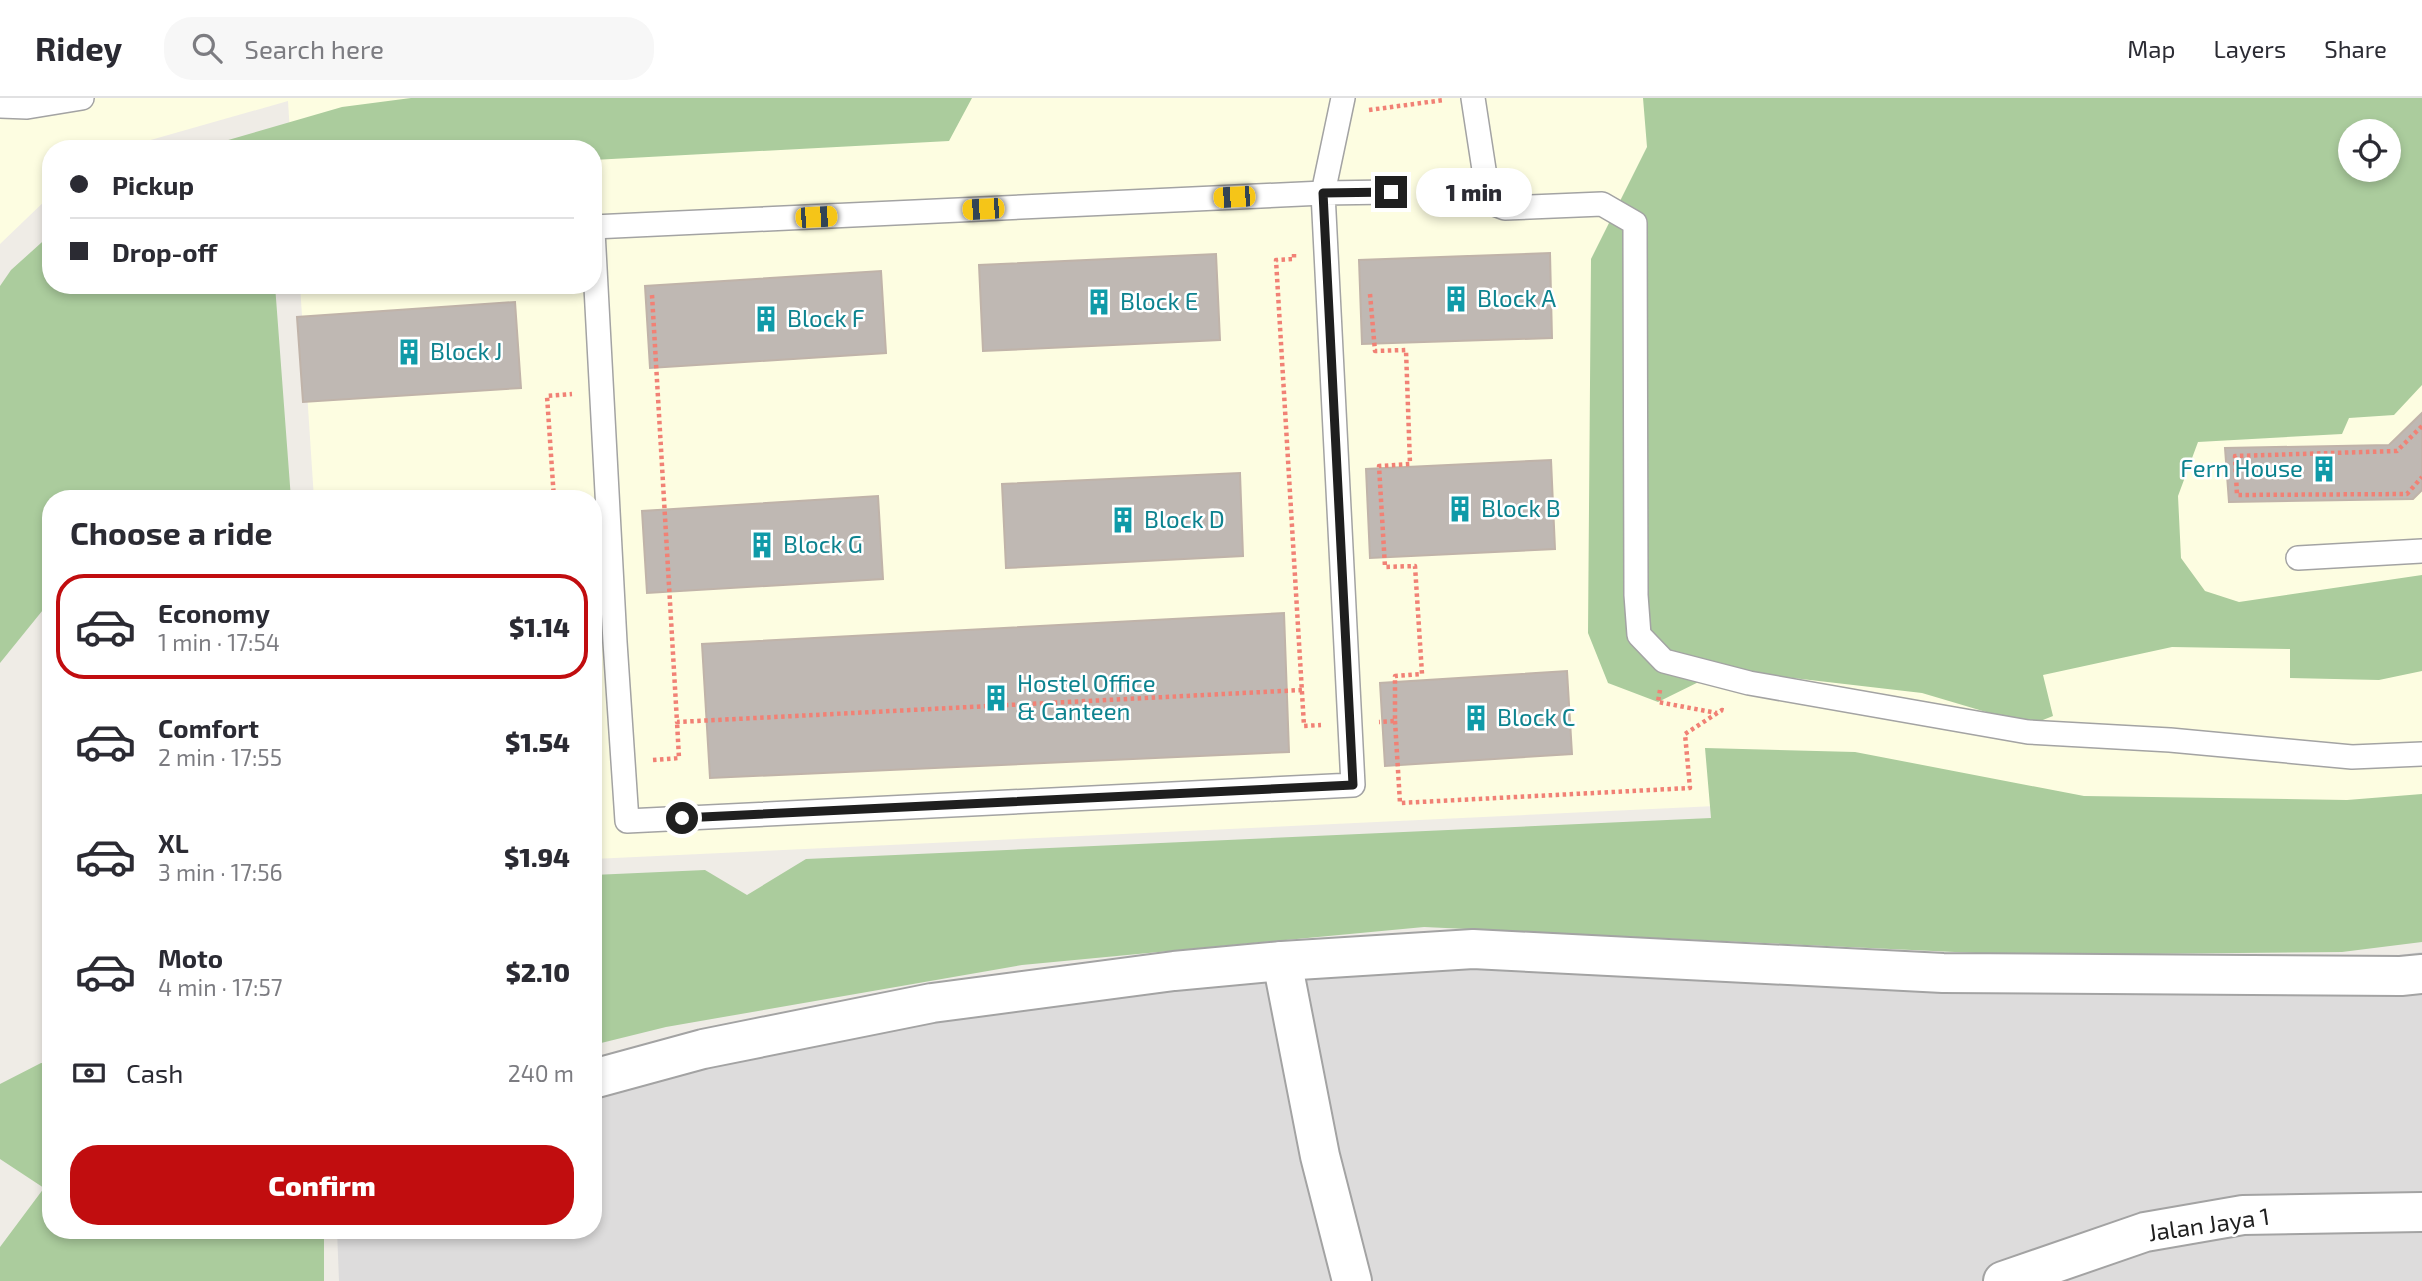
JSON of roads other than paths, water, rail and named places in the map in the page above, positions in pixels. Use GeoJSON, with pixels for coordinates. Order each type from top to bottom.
{"type":"FeatureCollection","features":[{"type":"Feature","properties":{"kind":"street"},"geometry":{"type":"LineString","coordinates":[[602,1077],[704,1049],[932,1003],[1174,971],[1473,949],[1943,973],[2422,974]]}},
{"type":"Feature","properties":{"kind":"street"},"geometry":{"type":"LineString","coordinates":[[1282,961],[1320,1156],[1352,1281]]}},
{"type":"Feature","properties":{"kind":"street","name":"Jalan Jaya 1"},"geometry":{"type":"LineString","coordinates":[[2003,1281],[2145,1232],[2243,1215],[2422,1212]]}},
{"type":"Feature","properties":{"kind":"lane"},"geometry":{"type":"LineString","coordinates":[[0,106],[27,107],[82,98]]}},
{"type":"Feature","properties":{"kind":"lane"},"geometry":{"type":"LineString","coordinates":[[1473,98],[1489,202],[1506,208],[1602,204],[1635,223],[1636,595],[1639,635],[1664,661],[1749,683],[2028,732],[2169,740],[2352,757],[2422,754]]}},
{"type":"Feature","properties":{"kind":"lane"},"geometry":{"type":"LineString","coordinates":[[596,294],[627,821],[1353,785],[1323,193],[1342,104]]}},
{"type":"Feature","properties":{"kind":"lane"},"geometry":{"type":"LineString","coordinates":[[602,229],[1323,193],[1391,192]]}},
{"type":"Feature","properties":{"kind":"lane"},"geometry":{"type":"LineString","coordinates":[[2298,558],[2422,551]]}},
{"type":"Feature","properties":{"kind":"place","name":"Block A"},"geometry":{"type":"Point","coordinates":[1456,299]}},
{"type":"Feature","properties":{"kind":"place","name":"Block E"},"geometry":{"type":"Point","coordinates":[1099,302]}},
{"type":"Feature","properties":{"kind":"place","name":"Block F"},"geometry":{"type":"Point","coordinates":[766,319]}},
{"type":"Feature","properties":{"kind":"place","name":"Block J"},"geometry":{"type":"Point","coordinates":[409,352]}},
{"type":"Feature","properties":{"kind":"place","name":"Fern House"},"geometry":{"type":"Point","coordinates":[2324,469]}},
{"type":"Feature","properties":{"kind":"place","name":"Block B"},"geometry":{"type":"Point","coordinates":[1460,509]}},
{"type":"Feature","properties":{"kind":"place","name":"Block D"},"geometry":{"type":"Point","coordinates":[1123,520]}},
{"type":"Feature","properties":{"kind":"place","name":"Block G"},"geometry":{"type":"Point","coordinates":[762,545]}},
{"type":"Feature","properties":{"kind":"place","name":"Hostel Office & Canteen"},"geometry":{"type":"Point","coordinates":[996,698]}},
{"type":"Feature","properties":{"kind":"place","name":"Block C"},"geometry":{"type":"Point","coordinates":[1476,718]}}]}
